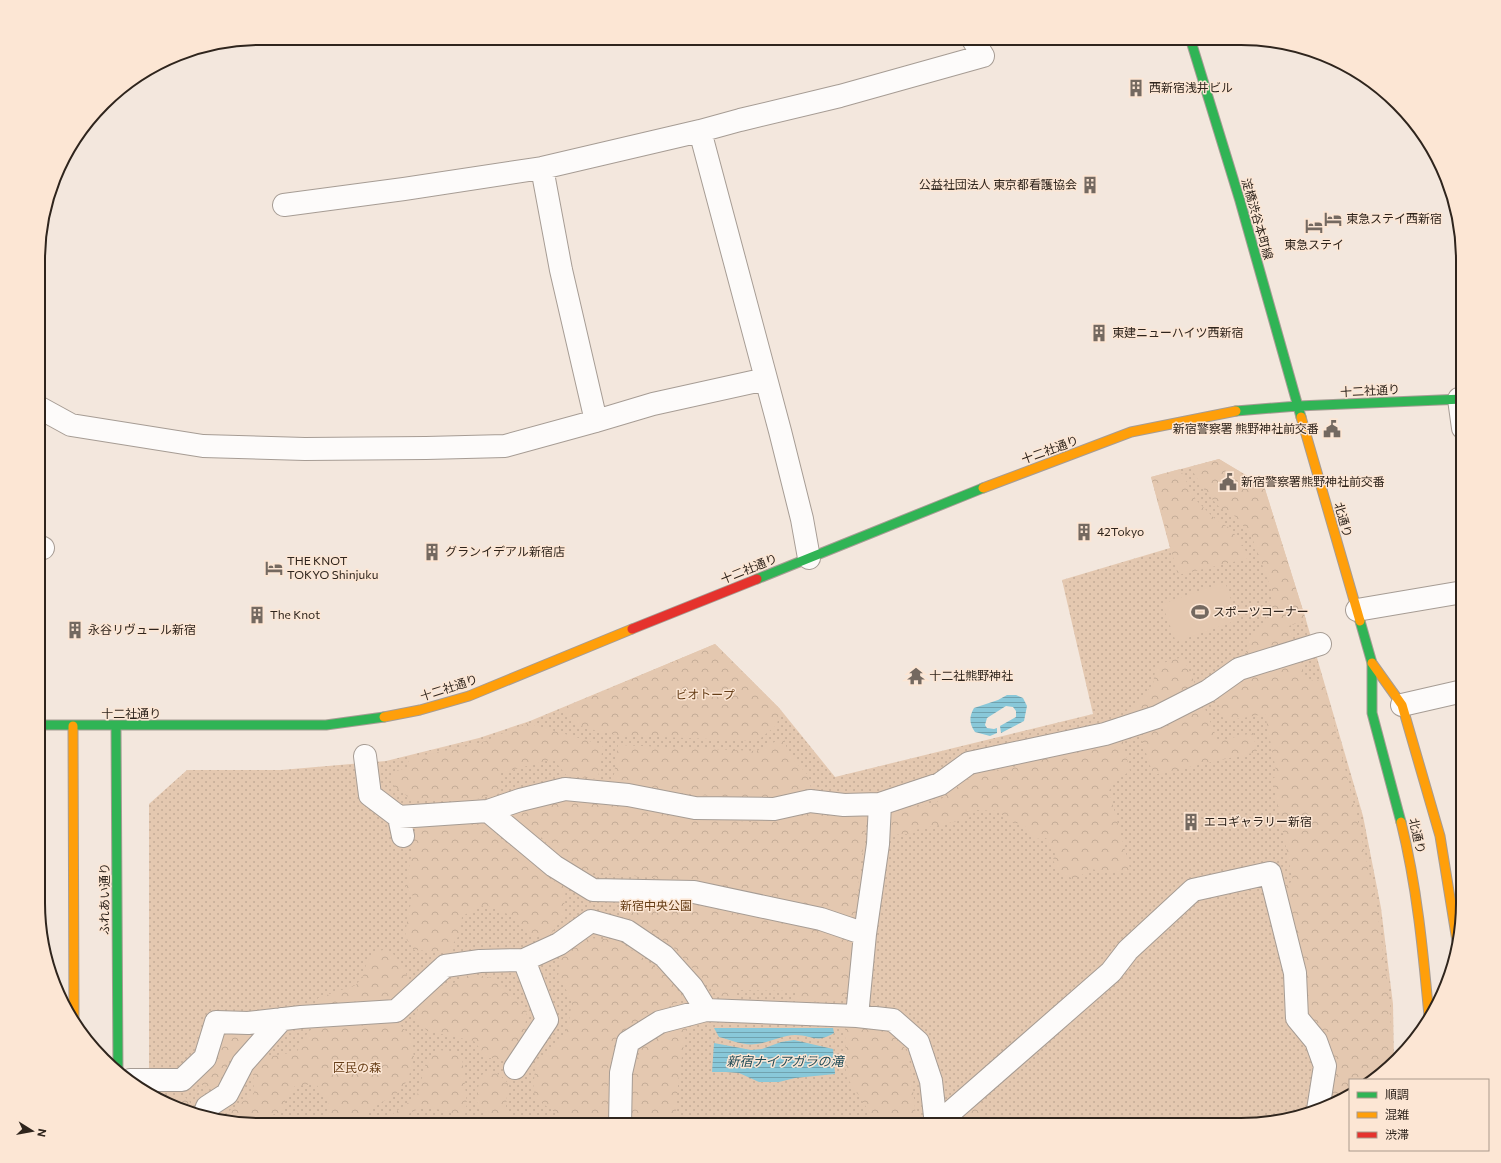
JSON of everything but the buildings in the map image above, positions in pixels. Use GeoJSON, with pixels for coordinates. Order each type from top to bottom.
{"type":"FeatureCollection","features":[{"type":"Feature","properties":{"kind":"main road","name":"淀橋渋谷本町線"},"geometry":{"type":"LineString","coordinates":[[1192,45],[1242,208],[1298,406]]}},
{"type":"Feature","properties":{"kind":"main road","name":"十二社通り"},"geometry":{"type":"LineString","coordinates":[[45,725],[326,726],[370,720],[420,710],[469,696],[942,503],[1131,432],[1237,411],[1298,406],[1456,399]]}},
{"type":"Feature","properties":{"kind":"main road","name":"北通り"},"geometry":{"type":"LineString","coordinates":[[1298,406],[1372,663],[1372,713],[1409,853],[1422,936],[1428,1009]]}},
{"type":"Feature","properties":{"kind":"main road","name":"北通り"},"geometry":{"type":"LineString","coordinates":[[1372,663],[1402,705],[1440,836],[1455,927]]}},
{"type":"Feature","properties":{"kind":"main road"},"geometry":{"type":"LineString","coordinates":[[73,726],[74,1011]]}},
{"type":"Feature","properties":{"kind":"main road","name":"ふれあい通り"},"geometry":{"type":"LineString","coordinates":[[116,726],[118,1065]]}},
{"type":"Feature","properties":{"kind":"street"},"geometry":{"type":"LineString","coordinates":[[284,205],[542,168],[840,96],[983,56],[976,45]]}},
{"type":"Feature","properties":{"kind":"street"},"geometry":{"type":"LineString","coordinates":[[700,131],[802,519],[809,558]]}},
{"type":"Feature","properties":{"kind":"street"},"geometry":{"type":"LineString","coordinates":[[542,168],[562,270],[596,421]]}},
{"type":"Feature","properties":{"kind":"street"},"geometry":{"type":"LineString","coordinates":[[45,411],[71,425],[210,447],[305,449],[505,446],[653,404],[766,379]]}},
{"type":"Feature","properties":{"kind":"street"},"geometry":{"type":"LineString","coordinates":[[1357,610],[1456,593]]}},
{"type":"Feature","properties":{"kind":"street"},"geometry":{"type":"LineString","coordinates":[[365,756],[370,795],[401,827],[488,811],[520,800],[566,789],[628,795],[695,808],[774,809],[810,801],[844,805],[880,804],[940,784],[969,763],[1105,734],[1157,717],[1208,691],[1239,669],[1320,644]]}},
{"type":"Feature","properties":{"kind":"street"},"geometry":{"type":"LineString","coordinates":[[1402,705],[1456,693]]}},
{"type":"Feature","properties":{"kind":"street"},"geometry":{"type":"LineString","coordinates":[[857,1016],[865,934],[878,844],[880,804]]}},
{"type":"Feature","properties":{"kind":"street"},"geometry":{"type":"LineString","coordinates":[[488,811],[554,866],[593,890],[694,892],[821,919],[865,934]]}},
{"type":"Feature","properties":{"kind":"street"},"geometry":{"type":"LineString","coordinates":[[943,1118],[1111,972],[1128,950],[1193,890],[1270,873],[1295,974],[1297,1018],[1316,1041],[1326,1066],[1319,1104]]}},
{"type":"Feature","properties":{"kind":"street"},"geometry":{"type":"LineString","coordinates":[[591,921],[593,890]]}},
{"type":"Feature","properties":{"kind":"street"},"geometry":{"type":"LineString","coordinates":[[137,1080],[182,1080],[205,1058],[216,1022],[248,1023],[282,1019],[396,1011],[445,966],[480,961],[524,960],[559,944],[591,921],[628,930],[664,956],[692,987],[706,1010]]}},
{"type":"Feature","properties":{"kind":"street"},"geometry":{"type":"LineString","coordinates":[[515,1068],[547,1020],[524,960]]}},
{"type":"Feature","properties":{"kind":"street"},"geometry":{"type":"LineString","coordinates":[[620,1118],[621,1073],[628,1042],[660,1022],[706,1010],[857,1016],[893,1020],[918,1042],[931,1081],[935,1118]]}},
{"type":"Feature","properties":{"kind":"street"},"geometry":{"type":"LineString","coordinates":[[205,1111],[207,1107],[227,1094],[243,1063],[282,1019]]}},
{"type":"Feature","properties":{"kind":"green space","name":"新宿中央公園"},"geometry":{"type":"Polygon","coordinates":[[[1219,459],[1264,486],[1306,620],[1363,816],[1381,908],[1393,1004],[1394,1054],[1365,1079],[1349,1079],[1349,1089],[1324,1102],[1310,1107],[1283,1114],[1255,1118],[246,1118],[218,1114],[191,1107],[177,1102],[149,1087],[149,804],[187,770],[281,770],[386,761],[479,738],[530,721],[715,644],[780,709],[835,777],[1093,714],[1062,580],[1170,548],[1151,477],[1219,459]]]}},
{"type":"Feature","properties":{"kind":"green space"},"geometry":{"type":"Polygon","coordinates":[[[1219,459],[1264,486],[1306,620],[1289,626],[1293,641],[1251,657],[1246,652],[1248,639],[1262,627],[1271,605],[1272,591],[1251,535],[1236,517],[1220,508],[1205,491],[1190,467],[1219,459]]]}},
{"type":"Feature","properties":{"kind":"green space"},"geometry":{"type":"Polygon","coordinates":[[[1180,469],[1196,500],[1214,518],[1231,529],[1250,558],[1178,575],[1151,477],[1180,469]]]}},
{"type":"Feature","properties":{"kind":"green space","name":"スポーツコーナー"},"geometry":{"type":"Polygon","coordinates":[[[1225,582],[1238,620],[1176,642],[1162,604],[1225,582]]]}},
{"type":"Feature","properties":{"kind":"green space","name":"ビオトープ"},"geometry":{"type":"Polygon","coordinates":[[[715,644],[780,709],[777,725],[757,741],[615,735],[585,728],[568,719],[563,708],[715,644]]]}},
{"type":"Feature","properties":{"kind":"green space"},"geometry":{"type":"Polygon","coordinates":[[[1183,657],[1196,686],[1154,707],[1129,717],[1130,711],[1153,684],[1156,665],[1183,657]]]}},
{"type":"Feature","properties":{"kind":"green space"},"geometry":{"type":"Polygon","coordinates":[[[1300,662],[1306,681],[1323,680],[1357,817],[1377,908],[1390,1004],[1392,1056],[1365,1079],[1349,1079],[1349,1089],[1331,1098],[1337,1066],[1326,1034],[1306,1011],[1284,886],[1293,881],[1272,779],[1277,776],[1265,714],[1231,720],[1223,718],[1216,697],[1243,681],[1300,662]]]}},
{"type":"Feature","properties":{"kind":"green space"},"geometry":{"type":"Polygon","coordinates":[[[1204,706],[1218,741],[1253,733],[1257,752],[1153,775],[1141,737],[1204,706]]]}},
{"type":"Feature","properties":{"kind":"green space"},"geometry":{"type":"Polygon","coordinates":[[[527,723],[603,745],[598,779],[567,776],[553,759],[501,773],[501,793],[473,800],[411,799],[394,786],[391,772],[407,768],[409,758],[478,744],[527,723]]]}},
{"type":"Feature","properties":{"kind":"green space"},"geometry":{"type":"Polygon","coordinates":[[[784,737],[788,754],[808,775],[811,788],[772,798],[696,795],[613,782],[618,745],[757,751],[784,737]]]}},
{"type":"Feature","properties":{"kind":"green space"},"geometry":{"type":"Polygon","coordinates":[[[1122,738],[1130,771],[1114,782],[1109,791],[1131,872],[1107,873],[1092,869],[1073,880],[1068,875],[1060,875],[1053,860],[1055,854],[1046,838],[1035,839],[1023,824],[1010,822],[998,811],[976,810],[968,819],[915,830],[909,834],[888,835],[891,814],[905,808],[934,804],[976,773],[1010,768],[1052,755],[1113,744],[1122,738]]]}},
{"type":"Feature","properties":{"kind":"green space"},"geometry":{"type":"Polygon","coordinates":[[[581,798],[691,817],[750,822],[786,817],[811,810],[868,812],[859,877],[857,918],[788,900],[698,883],[577,870],[560,858],[541,837],[514,822],[514,814],[537,805],[581,798]]]}},
{"type":"Feature","properties":{"kind":"green space"},"geometry":{"type":"Polygon","coordinates":[[[448,823],[481,824],[544,870],[551,880],[566,886],[563,917],[550,935],[533,936],[519,926],[515,917],[485,905],[462,916],[460,934],[447,952],[414,950],[405,937],[408,914],[413,896],[406,887],[415,830],[448,823]]]}},
{"type":"Feature","properties":{"kind":"green space"},"geometry":{"type":"Polygon","coordinates":[[[619,899],[682,902],[835,934],[852,943],[849,991],[842,1001],[797,1003],[796,991],[735,990],[736,1001],[721,998],[671,945],[619,912],[619,899]]]}},
{"type":"Feature","properties":{"kind":"green space"},"geometry":{"type":"Polygon","coordinates":[[[589,938],[618,940],[668,976],[684,999],[631,1026],[614,1046],[608,1080],[609,1118],[562,1118],[537,1100],[533,1090],[536,1060],[559,1043],[568,1028],[572,1000],[558,976],[562,954],[589,938]]]}},
{"type":"Feature","properties":{"kind":"green space"},"geometry":{"type":"Polygon","coordinates":[[[383,950],[393,954],[404,966],[409,984],[400,1005],[318,1006],[318,998],[356,985],[363,976],[366,965],[372,953],[383,950]]]}},
{"type":"Feature","properties":{"kind":"green space"},"geometry":{"type":"Polygon","coordinates":[[[470,974],[493,978],[527,1012],[524,1034],[507,1059],[487,1058],[474,1041],[427,1031],[416,1018],[420,999],[432,987],[452,984],[470,974]]]}},
{"type":"Feature","properties":{"kind":"green space","name":"区民の森"},"geometry":{"type":"Polygon","coordinates":[[[342,1021],[364,1026],[383,1023],[400,1025],[410,1035],[414,1057],[408,1080],[398,1092],[373,1108],[365,1118],[325,1118],[329,1102],[316,1084],[295,1086],[285,1100],[285,1111],[266,1118],[246,1118],[226,1115],[230,1110],[254,1094],[253,1067],[264,1057],[297,1052],[309,1031],[324,1024],[342,1021]]]}},
{"type":"Feature","properties":{"kind":"green space"},"geometry":{"type":"Polygon","coordinates":[[[673,1026],[687,1026],[679,1074],[676,1118],[632,1118],[631,1074],[642,1046],[673,1026]]]}},
{"type":"Feature","properties":{"kind":"green space"},"geometry":{"type":"Polygon","coordinates":[[[845,1028],[886,1030],[898,1037],[909,1055],[916,1118],[873,1118],[846,1076],[845,1028]]]}},
{"type":"Feature","properties":{"kind":"green space"},"geometry":{"type":"Polygon","coordinates":[[[228,1030],[244,1032],[255,1042],[251,1049],[240,1047],[227,1062],[219,1085],[212,1090],[200,1084],[199,1080],[212,1062],[228,1030]]]}},
{"type":"Feature","properties":{"kind":"green space"},"geometry":{"type":"Polygon","coordinates":[[[437,1050],[451,1051],[462,1056],[467,1105],[461,1117],[452,1113],[427,1108],[411,1112],[403,1118],[387,1118],[417,1096],[427,1059],[437,1050]]]}},
{"type":"Feature","properties":{"kind":"green space"},"geometry":{"type":"Polygon","coordinates":[[[486,1071],[496,1072],[508,1083],[506,1107],[514,1118],[485,1118],[476,1100],[480,1077],[486,1071]]]}},
{"type":"Feature","properties":{"kind":"green space"},"geometry":{"type":"Polygon","coordinates":[[[163,1095],[183,1095],[190,1102],[190,1106],[163,1095]]]}},
{"type":"Feature","properties":{"kind":"green space"},"geometry":{"type":"Polygon","coordinates":[[[981,1100],[979,1118],[961,1118],[968,1106],[981,1100]]]}},
{"type":"Feature","properties":{"kind":"water"},"geometry":{"type":"Polygon","coordinates":[[[1007,695],[1016,695],[1023,698],[1027,706],[1024,721],[1001,733],[1000,726],[1016,717],[1016,711],[1013,707],[1006,706],[987,718],[985,725],[987,728],[997,728],[997,733],[990,736],[975,732],[970,720],[974,708],[998,700],[1007,695]]]}},
{"type":"Feature","properties":{"kind":"water"},"geometry":{"type":"Polygon","coordinates":[[[714,1028],[833,1028],[834,1033],[823,1038],[790,1035],[761,1043],[751,1044],[719,1037],[714,1028]]]}},
{"type":"Feature","properties":{"kind":"water","name":"新宿ナイアガラの滝"},"geometry":{"type":"Polygon","coordinates":[[[794,1040],[833,1049],[835,1074],[795,1078],[779,1082],[759,1082],[739,1073],[712,1072],[714,1043],[751,1050],[762,1049],[781,1042],[794,1040]]]}},
{"type":"Feature","properties":{"kind":"traffic: fast"},"geometry":{"type":"LineString","coordinates":[[1192,45],[1240,201],[1301,417]]}},
{"type":"Feature","properties":{"kind":"traffic: fast"},"geometry":{"type":"LineString","coordinates":[[1236,411],[1298,406],[1456,399]]}},
{"type":"Feature","properties":{"kind":"traffic: fast"},"geometry":{"type":"LineString","coordinates":[[757,579],[983,488]]}},
{"type":"Feature","properties":{"kind":"traffic: fast"},"geometry":{"type":"LineString","coordinates":[[1360,621],[1372,663],[1372,713],[1401,822]]}},
{"type":"Feature","properties":{"kind":"traffic: fast"},"geometry":{"type":"LineString","coordinates":[[45,725],[326,725],[384,717]]}},
{"type":"Feature","properties":{"kind":"traffic: fast"},"geometry":{"type":"LineString","coordinates":[[116,726],[118,1065]]}},
{"type":"Feature","properties":{"kind":"traffic: slow"},"geometry":{"type":"LineString","coordinates":[[983,488],[1131,432],[1236,411]]}},
{"type":"Feature","properties":{"kind":"traffic: slow"},"geometry":{"type":"LineString","coordinates":[[1301,417],[1360,621]]}},
{"type":"Feature","properties":{"kind":"traffic: slow"},"geometry":{"type":"LineString","coordinates":[[384,717],[420,710],[469,696],[632,629]]}},
{"type":"Feature","properties":{"kind":"traffic: slow"},"geometry":{"type":"LineString","coordinates":[[1372,663],[1402,705],[1440,836],[1455,926]]}},
{"type":"Feature","properties":{"kind":"traffic: slow"},"geometry":{"type":"LineString","coordinates":[[73,726],[74,1011]]}},
{"type":"Feature","properties":{"kind":"traffic: slow"},"geometry":{"type":"LineString","coordinates":[[1401,822],[1407,846],[1415,894],[1422,943],[1428,1009]]}},
{"type":"Feature","properties":{"kind":"traffic: jam"},"geometry":{"type":"LineString","coordinates":[[632,629],[757,579]]}},
{"type":"Feature","properties":{"kind":"place","name":"西新宿浅井ビル"},"geometry":{"type":"Point","coordinates":[1136,88]}},
{"type":"Feature","properties":{"kind":"place","name":"公益社団法人 東京都看護協会"},"geometry":{"type":"Point","coordinates":[1090,185]}},
{"type":"Feature","properties":{"kind":"place","name":"東急ステイ西新宿"},"geometry":{"type":"Point","coordinates":[1333,219]}},
{"type":"Feature","properties":{"kind":"place","name":"東急ステイ"},"geometry":{"type":"Point","coordinates":[1314,226]}},
{"type":"Feature","properties":{"kind":"place","name":"東建ニューハイツ西新宿"},"geometry":{"type":"Point","coordinates":[1099,333]}},
{"type":"Feature","properties":{"kind":"place","name":"新宿警察署 熊野神社前交番"},"geometry":{"type":"Point","coordinates":[1332,429]}},
{"type":"Feature","properties":{"kind":"place","name":"新宿警察署熊野神社前交番"},"geometry":{"type":"Point","coordinates":[1228,482]}},
{"type":"Feature","properties":{"kind":"place","name":"42Tokyo"},"geometry":{"type":"Point","coordinates":[1084,532]}},
{"type":"Feature","properties":{"kind":"place","name":"グランイデアル新宿店"},"geometry":{"type":"Point","coordinates":[432,552]}},
{"type":"Feature","properties":{"kind":"place","name":"THE KNOT TOKYO Shinjuku"},"geometry":{"type":"Point","coordinates":[274,568]}},
{"type":"Feature","properties":{"kind":"place","name":"スポーツコーナー"},"geometry":{"type":"Point","coordinates":[1200,612]}},
{"type":"Feature","properties":{"kind":"place","name":"The Knot"},"geometry":{"type":"Point","coordinates":[257,615]}},
{"type":"Feature","properties":{"kind":"place","name":"永谷リヴュール新宿"},"geometry":{"type":"Point","coordinates":[75,630]}},
{"type":"Feature","properties":{"kind":"place","name":"十二社熊野神社"},"geometry":{"type":"Point","coordinates":[916,676]}},
{"type":"Feature","properties":{"kind":"place","name":"エコギャラリー新宿"},"geometry":{"type":"Point","coordinates":[1191,822]}}]}
